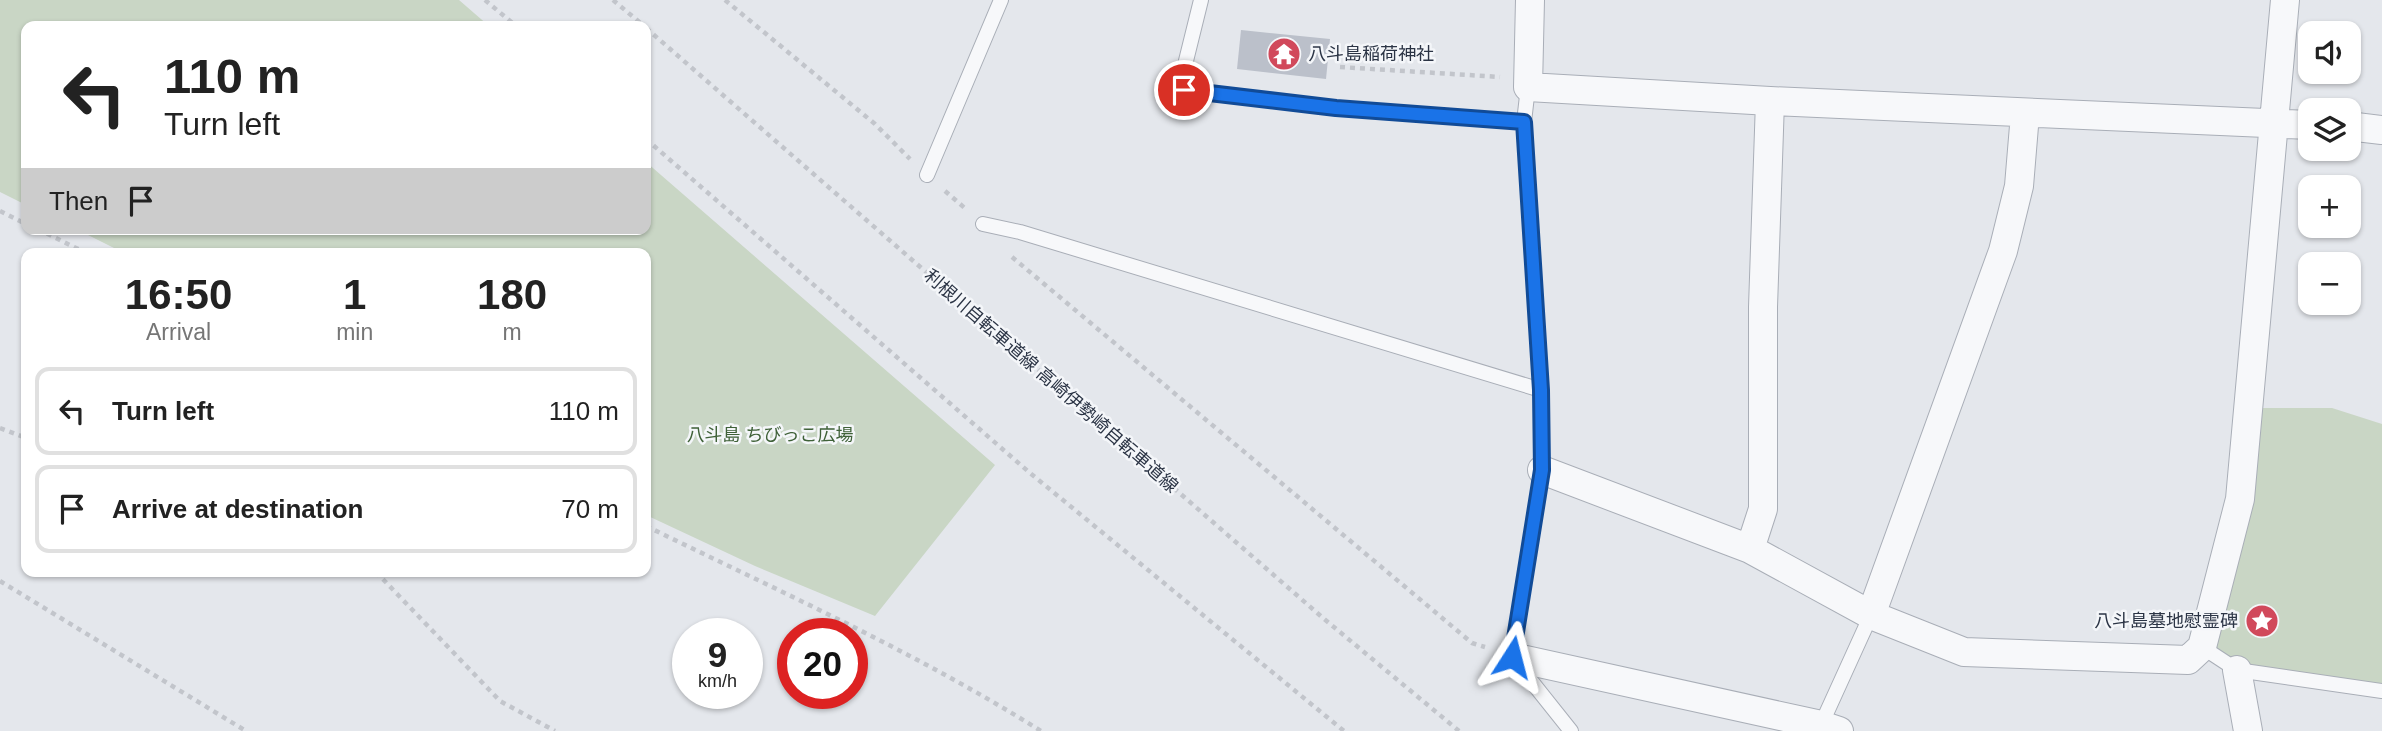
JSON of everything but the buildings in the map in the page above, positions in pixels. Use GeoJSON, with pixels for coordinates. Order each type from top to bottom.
{"type":"FeatureCollection","features":[{"type":"Feature","properties":{"kind":"street"},"geometry":{"type":"LineString","coordinates":[[1530,0],[1528,83],[1770,102],[2298,124]]}},
{"type":"Feature","properties":{"kind":"street"},"geometry":{"type":"LineString","coordinates":[[1542,470],[1749,549],[1871,615],[1965,653],[2188,660],[2202,647],[2240,499],[2285,0]]}},
{"type":"Feature","properties":{"kind":"street"},"geometry":{"type":"LineString","coordinates":[[1749,549],[1763,509],[1763,307],[1770,102]]}},
{"type":"Feature","properties":{"kind":"street"},"geometry":{"type":"LineString","coordinates":[[1871,615],[2003,251],[2019,186],[2025,114]]}},
{"type":"Feature","properties":{"kind":"street"},"geometry":{"type":"LineString","coordinates":[[2361,129],[2382,131]]}},
{"type":"Feature","properties":{"kind":"street"},"geometry":{"type":"LineString","coordinates":[[1512,657],[1830,728]]}},
{"type":"Feature","properties":{"kind":"street"},"geometry":{"type":"LineString","coordinates":[[2237,670],[2248,731]]}},
{"type":"Feature","properties":{"kind":"lane"},"geometry":{"type":"LineString","coordinates":[[927,175],[1001,0]]}},
{"type":"Feature","properties":{"kind":"lane"},"geometry":{"type":"LineString","coordinates":[[1201,0],[1181,81],[1184,90],[1336,108],[1524,122]]}},
{"type":"Feature","properties":{"kind":"lane"},"geometry":{"type":"LineString","coordinates":[[1528,83],[1524,122],[1541,390],[1542,470],[1512,657],[1571,731]]}},
{"type":"Feature","properties":{"kind":"lane"},"geometry":{"type":"LineString","coordinates":[[983,224],[1020,232],[1541,390]]}},
{"type":"Feature","properties":{"kind":"lane"},"geometry":{"type":"LineString","coordinates":[[1830,728],[1871,615]]}},
{"type":"Feature","properties":{"kind":"lane"},"geometry":{"type":"LineString","coordinates":[[2202,647],[2237,670],[2382,691]]}},
{"type":"Feature","properties":{"kind":"path"},"geometry":{"type":"LineString","coordinates":[[485,0],[510,21]]}},
{"type":"Feature","properties":{"kind":"path","name":"利根川自転車道線 高崎伊勢崎自転車道線"},"geometry":{"type":"LineString","coordinates":[[614,0],[638,21]]}},
{"type":"Feature","properties":{"kind":"path"},"geometry":{"type":"LineString","coordinates":[[725,0],[875,124],[983,224],[1001,248],[1472,643],[1512,657]]}},
{"type":"Feature","properties":{"kind":"path","name":"利根川自転車道線 高崎伊勢崎自転車道線"},"geometry":{"type":"LineString","coordinates":[[651,32],[1323,618],[1459,731]]}},
{"type":"Feature","properties":{"kind":"path"},"geometry":{"type":"LineString","coordinates":[[1340,67],[1528,83]]}},
{"type":"Feature","properties":{"kind":"path"},"geometry":{"type":"LineString","coordinates":[[651,143],[1030,472],[1344,731]]}},
{"type":"Feature","properties":{"kind":"path"},"geometry":{"type":"LineString","coordinates":[[0,211],[21,222]]}},
{"type":"Feature","properties":{"kind":"path"},"geometry":{"type":"LineString","coordinates":[[50,235],[76,248]]}},
{"type":"Feature","properties":{"kind":"path"},"geometry":{"type":"LineString","coordinates":[[0,428],[21,436]]}},
{"type":"Feature","properties":{"kind":"path"},"geometry":{"type":"LineString","coordinates":[[651,528],[848,625],[1002,706],[1041,731]]}},
{"type":"Feature","properties":{"kind":"path"},"geometry":{"type":"LineString","coordinates":[[381,577],[500,701],[555,731]]}},
{"type":"Feature","properties":{"kind":"path"},"geometry":{"type":"LineString","coordinates":[[0,581],[246,731]]}},
{"type":"Feature","properties":{"kind":"green space"},"geometry":{"type":"Polygon","coordinates":[[[0,0],[459,0],[483,21],[21,21],[21,202],[0,192],[0,0]]]}},
{"type":"Feature","properties":{"kind":"green space","name":"八斗島 ちびっこ広場"},"geometry":{"type":"Polygon","coordinates":[[[651,166],[995,465],[875,616],[755,566],[651,517],[651,248],[114,248],[88,235],[651,235],[651,166]]]}},
{"type":"Feature","properties":{"kind":"green space"},"geometry":{"type":"Polygon","coordinates":[[[2261,408],[2332,408],[2382,424],[2382,684],[2240,663],[2210,646],[2261,408]]]}},
{"type":"Feature","properties":{"kind":"place","name":"八斗島稲荷神社"},"geometry":{"type":"Point","coordinates":[1284,54]}},
{"type":"Feature","properties":{"kind":"place","name":"八斗島墓地慰霊碑"},"geometry":{"type":"Point","coordinates":[2262,621]}},
{"type":"Feature","properties":{"kind":"route"},"geometry":{"type":"LineString","coordinates":[[1184,90],[1336,108],[1524,122],[1541,390],[1542,470],[1512,657]]}}]}
